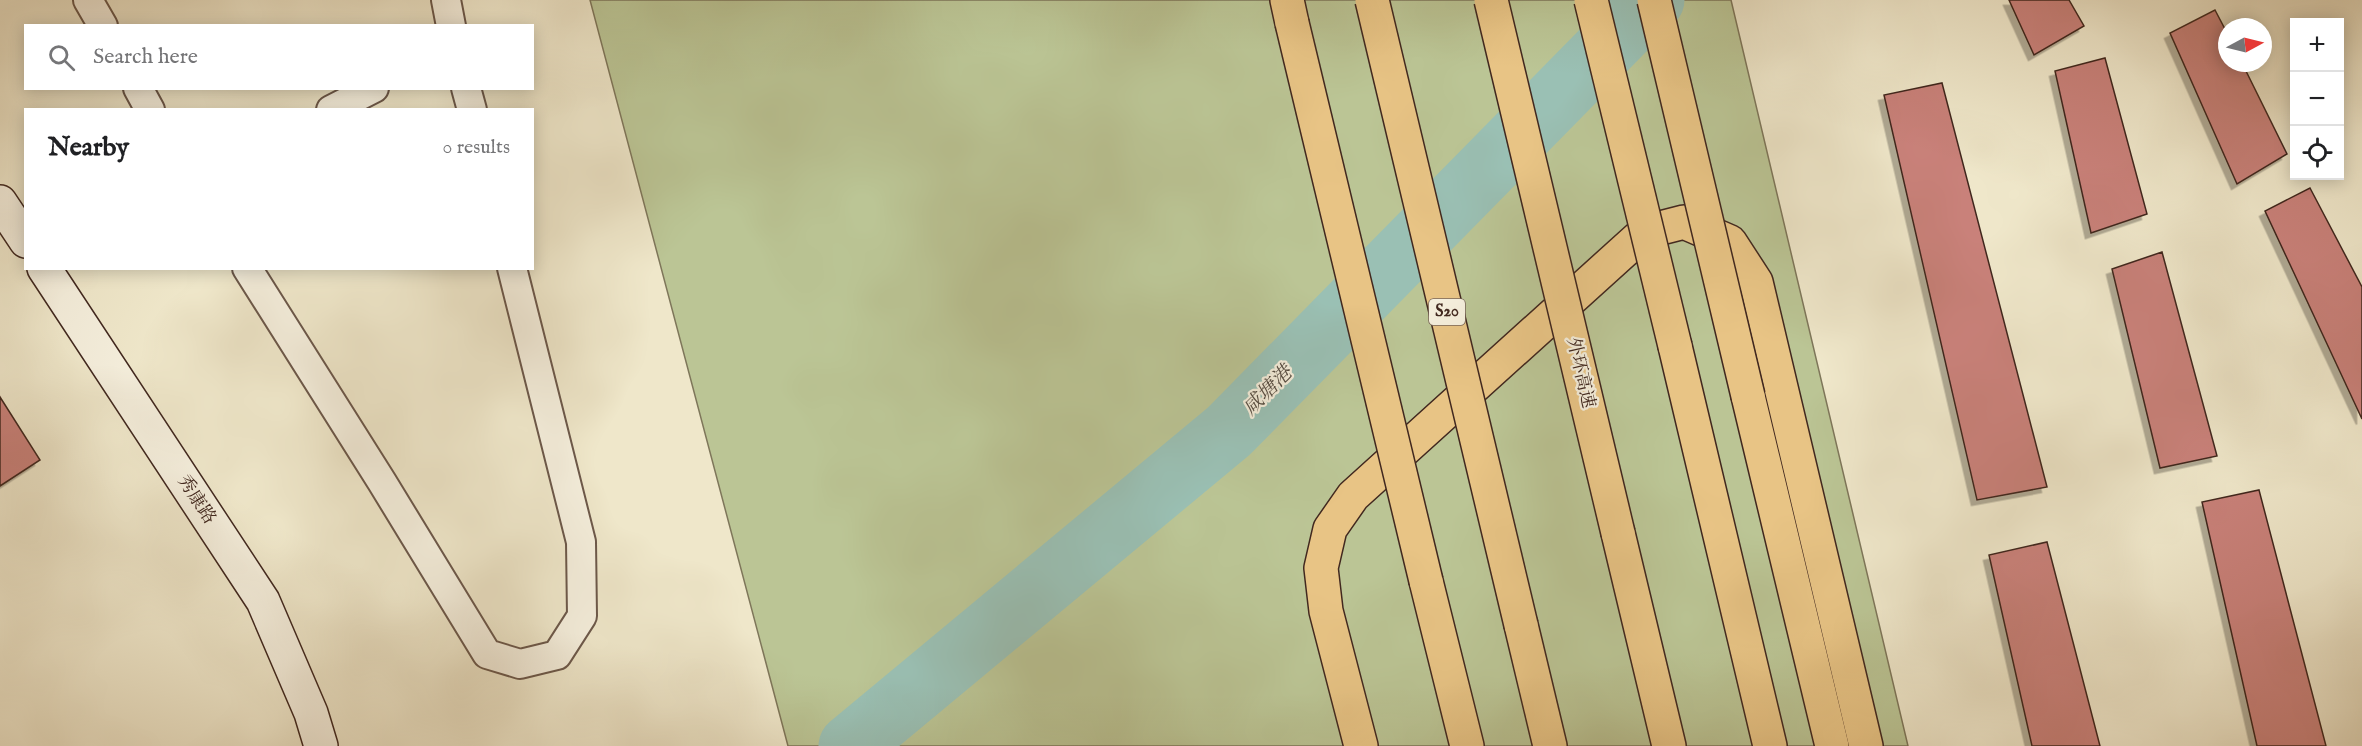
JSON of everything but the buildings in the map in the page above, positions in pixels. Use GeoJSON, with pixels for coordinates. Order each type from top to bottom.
{"type":"FeatureCollection","features":[{"type":"Feature","properties":{"kind":"highway","name":"S20"},"geometry":{"type":"LineString","coordinates":[[1372,0],[1550,746]]}},
{"type":"Feature","properties":{"kind":"highway","name":"外环高速"},"geometry":{"type":"LineString","coordinates":[[1491,0],[1669,746]]}},
{"type":"Feature","properties":{"kind":"highway"},"geometry":{"type":"LineString","coordinates":[[1592,0],[1770,746]]}},
{"type":"Feature","properties":{"kind":"highway"},"geometry":{"type":"LineString","coordinates":[[1654,0],[1832,746]]}},
{"type":"Feature","properties":{"kind":"highway"},"geometry":{"type":"LineString","coordinates":[[1290,11],[1467,746]]}},
{"type":"Feature","properties":{"kind":"highway"},"geometry":{"type":"LineString","coordinates":[[1360,746],[1326,611],[1321,568],[1330,529],[1353,496],[1645,232],[1684,222],[1730,242],[1756,282],[1866,746]]}},
{"type":"Feature","properties":{"kind":"street"},"geometry":{"type":"LineString","coordinates":[[88,0],[101,24]]}},
{"type":"Feature","properties":{"kind":"street"},"geometry":{"type":"LineString","coordinates":[[446,0],[451,24]]}},
{"type":"Feature","properties":{"kind":"street"},"geometry":{"type":"LineString","coordinates":[[139,90],[149,108]]}},
{"type":"Feature","properties":{"kind":"street"},"geometry":{"type":"LineString","coordinates":[[334,108],[370,90]]}},
{"type":"Feature","properties":{"kind":"street"},"geometry":{"type":"LineString","coordinates":[[467,90],[471,108]]}},
{"type":"Feature","properties":{"kind":"street"},"geometry":{"type":"LineString","coordinates":[[0,202],[24,238]]}},
{"type":"Feature","properties":{"kind":"street","name":"秀康路"},"geometry":{"type":"LineString","coordinates":[[45,270],[263,601],[311,712],[321,746]]}},
{"type":"Feature","properties":{"kind":"street"},"geometry":{"type":"LineString","coordinates":[[248,270],[487,654],[520,664],[557,654],[582,616],[581,542],[513,270]]}},
{"type":"Feature","properties":{"kind":"green space"},"geometry":{"type":"Polygon","coordinates":[[[590,0],[1731,0],[1908,746],[788,746],[590,0]]]}},
{"type":"Feature","properties":{"kind":"waterway","name":"咸塘港"},"geometry":{"type":"LineString","coordinates":[[850,746],[1229,431],[1653,0]]}}]}
